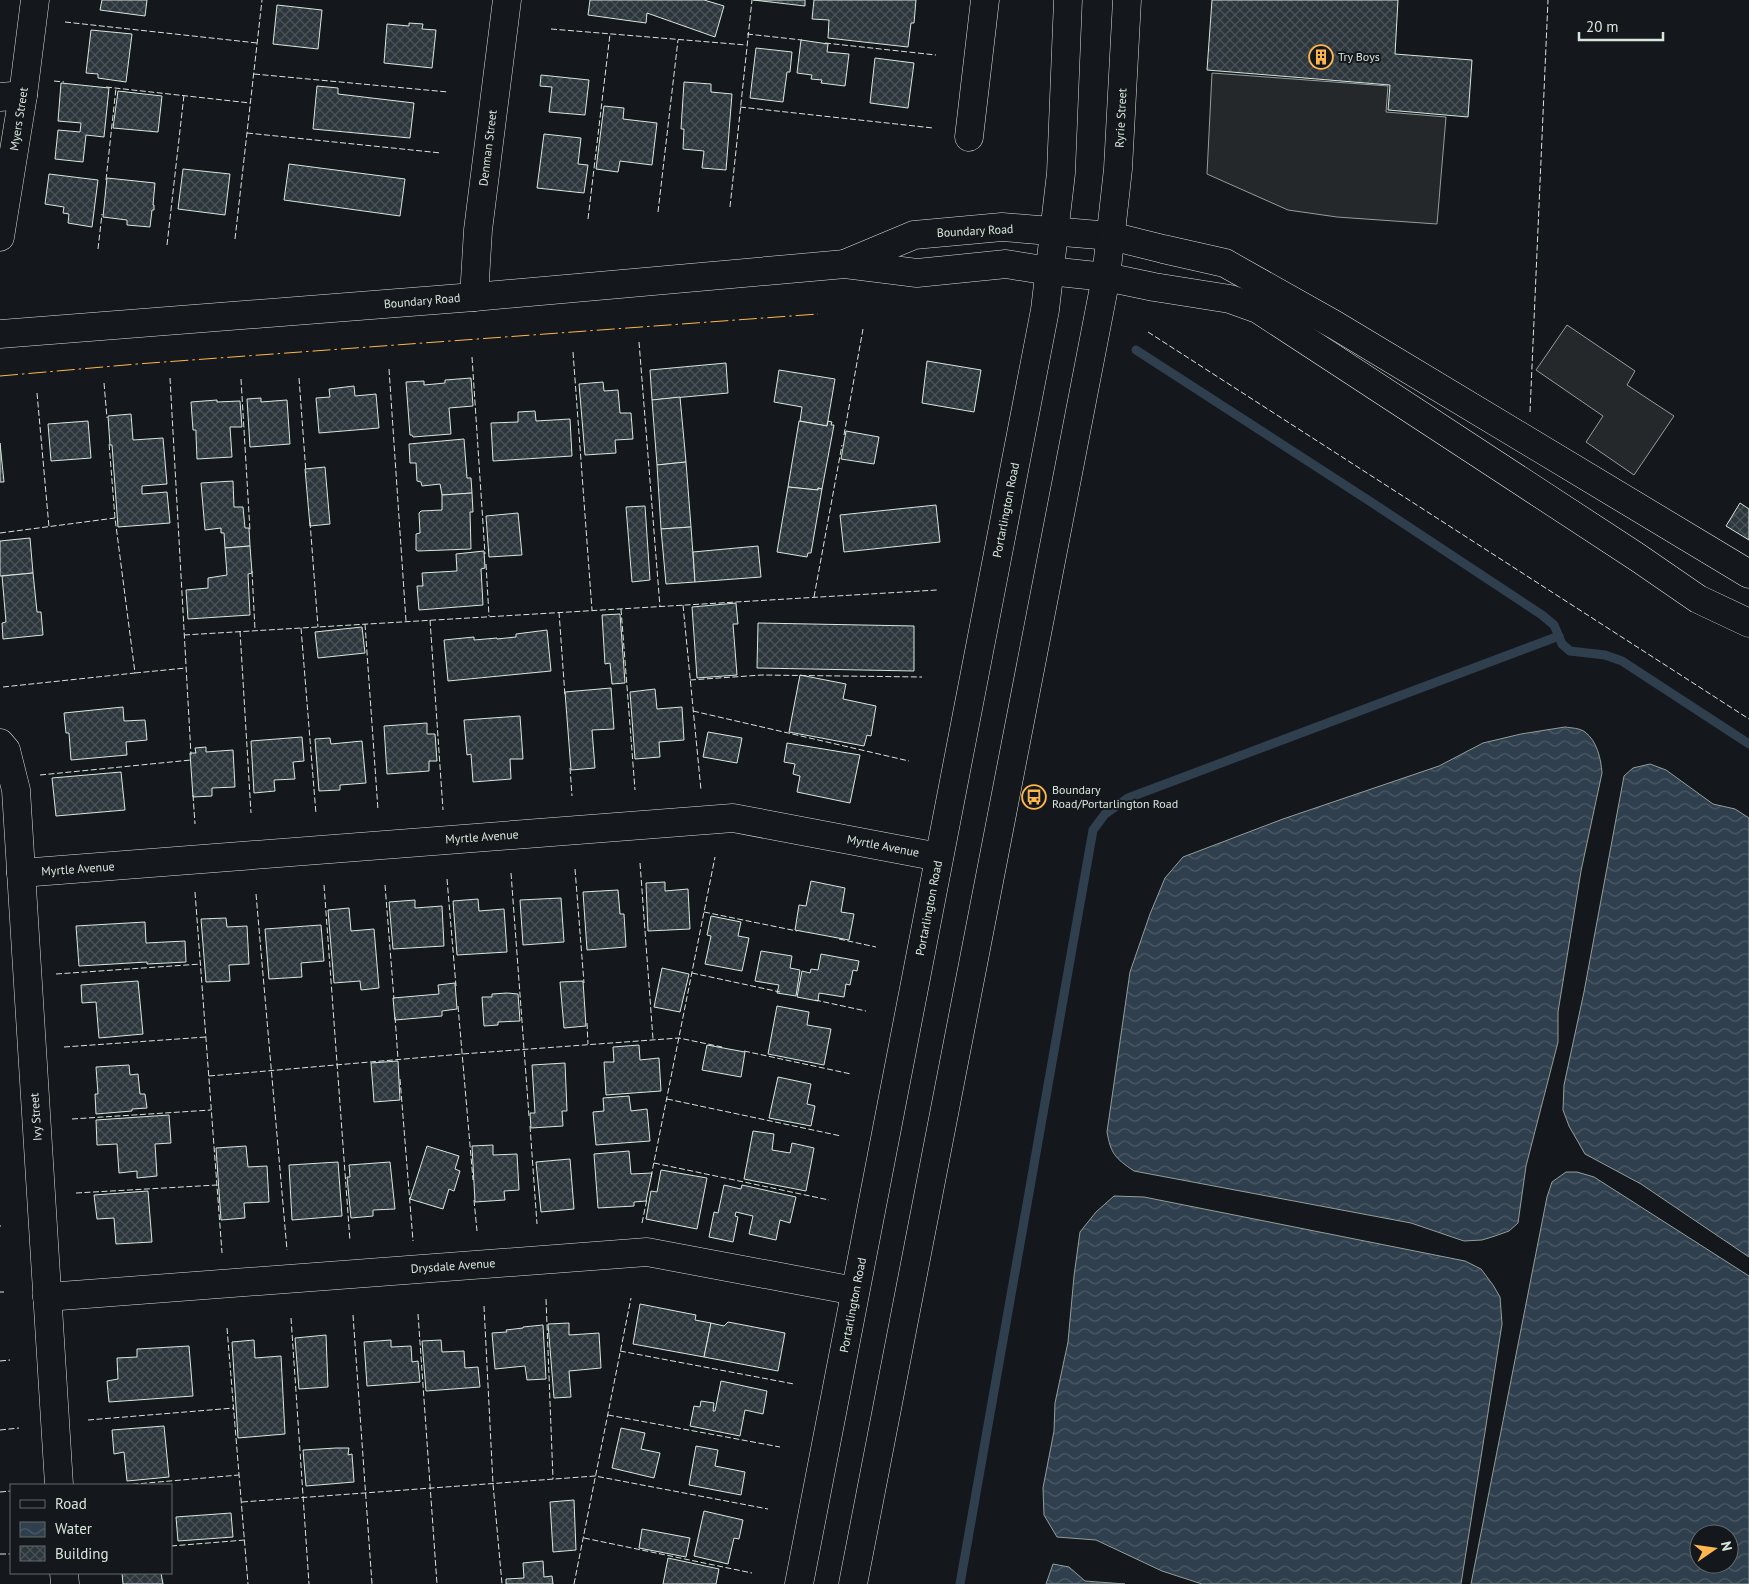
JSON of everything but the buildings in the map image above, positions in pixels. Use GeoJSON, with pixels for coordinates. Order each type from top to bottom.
{"type":"FeatureCollection","features":[{"type":"Feature","properties":{"kind":"main road","name":"Myers Street"},"geometry":{"type":"LineString","coordinates":[[0,237],[12,96],[35,0]]}},
{"type":"Feature","properties":{"kind":"main road","name":"Denman Street"},"geometry":{"type":"LineString","coordinates":[[474,297],[478,230],[507,0]]}},
{"type":"Feature","properties":{"kind":"main road"},"geometry":{"type":"LineString","coordinates":[[969,137],[985,0]]}},
{"type":"Feature","properties":{"kind":"main road"},"geometry":{"type":"LineString","coordinates":[[1054,231],[1061,173],[1068,0]]}},
{"type":"Feature","properties":{"kind":"main road","name":"Ryrie Street"},"geometry":{"type":"LineString","coordinates":[[1111,236],[1118,169],[1127,0]]}},
{"type":"Feature","properties":{"kind":"main road","name":"Boundary Road"},"geometry":{"type":"LineString","coordinates":[[844,264],[914,235],[1002,227],[1111,236],[1225,263],[1335,325],[1749,574]]}},
{"type":"Feature","properties":{"kind":"main road","name":"Portarlington Road"},"geometry":{"type":"LineString","coordinates":[[799,1584],[1045,310],[1054,231]]}},
{"type":"Feature","properties":{"kind":"main road"},"geometry":{"type":"LineString","coordinates":[[853,1584],[1106,277],[1111,236]]}},
{"type":"Feature","properties":{"kind":"main road","name":"Boundary Road"},"geometry":{"type":"LineString","coordinates":[[0,334],[474,297],[844,264],[916,273],[1006,264],[1106,277],[1230,299],[1258,309],[1698,599],[1749,623]]}},
{"type":"Feature","properties":{"kind":"main road","name":"Ivy Street"},"geometry":{"type":"LineString","coordinates":[[3,747],[16,790],[59,1484]]}},
{"type":"Feature","properties":{"kind":"main road","name":"Myrtle Avenue"},"geometry":{"type":"LineString","coordinates":[[21,873],[733,818],[939,857]]}},
{"type":"Feature","properties":{"kind":"main road","name":"Drysdale Avenue"},"geometry":{"type":"LineString","coordinates":[[47,1297],[646,1252],[856,1291]]}},
{"type":"Feature","properties":{"kind":"shaded area"},"geometry":{"type":"Polygon","coordinates":[[[1212,73],[1388,86],[1386,112],[1446,117],[1437,224],[1337,217],[1288,210],[1207,174],[1212,73]]]}},
{"type":"Feature","properties":{"kind":"shaded area"},"geometry":{"type":"Polygon","coordinates":[[[1567,325],[1635,371],[1627,385],[1674,416],[1634,475],[1586,442],[1603,416],[1536,370],[1567,325]]]}},
{"type":"Feature","properties":{"kind":"water"},"geometry":{"type":"Polygon","coordinates":[[[1565,727],[1581,730],[1593,740],[1601,762],[1602,773],[1581,871],[1558,1012],[1558,1042],[1526,1166],[1518,1223],[1509,1231],[1495,1236],[1482,1240],[1464,1241],[1411,1223],[1134,1171],[1118,1159],[1112,1151],[1107,1132],[1130,972],[1165,878],[1183,857],[1283,819],[1439,766],[1483,743],[1521,734],[1565,727]]]}},
{"type":"Feature","properties":{"kind":"water"},"geometry":{"type":"Polygon","coordinates":[[[1650,764],[1666,770],[1713,804],[1735,809],[1749,818],[1749,1257],[1641,1184],[1585,1154],[1569,1126],[1563,1110],[1564,1085],[1584,992],[1624,776],[1633,768],[1650,764]]]}},
{"type":"Feature","properties":{"kind":"water"},"geometry":{"type":"Polygon","coordinates":[[[1566,1172],[1577,1172],[1594,1177],[1749,1276],[1749,1584],[1471,1584],[1547,1197],[1552,1182],[1566,1172]]]}},
{"type":"Feature","properties":{"kind":"water"},"geometry":{"type":"Polygon","coordinates":[[[1114,1196],[1144,1197],[1465,1261],[1481,1269],[1500,1297],[1502,1324],[1461,1584],[1202,1584],[1162,1571],[1096,1540],[1057,1537],[1044,1515],[1043,1488],[1054,1431],[1055,1403],[1068,1342],[1080,1232],[1096,1212],[1114,1196]]]}},
{"type":"Feature","properties":{"kind":"water"},"geometry":{"type":"Polygon","coordinates":[[[1053,1564],[1069,1567],[1085,1581],[1125,1584],[1046,1584],[1053,1564]]]}},
{"type":"Feature","properties":{"kind":"waterway"},"geometry":{"type":"LineString","coordinates":[[1136,350],[1542,615],[1554,625],[1562,644],[1570,651],[1605,655],[1622,661],[1749,744]]}},
{"type":"Feature","properties":{"kind":"waterway"},"geometry":{"type":"LineString","coordinates":[[960,1584],[1093,830],[1105,814],[1128,798],[1559,636]]}},
{"type":"Feature","properties":{"kind":"fence"},"geometry":{"type":"LineString","coordinates":[[235,239],[262,0]]}},
{"type":"Feature","properties":{"kind":"fence"},"geometry":{"type":"LineString","coordinates":[[730,207],[752,0]]}},
{"type":"Feature","properties":{"kind":"fence"},"geometry":{"type":"LineString","coordinates":[[1530,412],[1548,0]]}},
{"type":"Feature","properties":{"kind":"fence"},"geometry":{"type":"LineString","coordinates":[[65,22],[257,43]]}},
{"type":"Feature","properties":{"kind":"fence"},"geometry":{"type":"LineString","coordinates":[[551,29],[746,45]]}},
{"type":"Feature","properties":{"kind":"fence"},"geometry":{"type":"LineString","coordinates":[[588,219],[610,34]]}},
{"type":"Feature","properties":{"kind":"fence"},"geometry":{"type":"LineString","coordinates":[[747,34],[802,40]]}},
{"type":"Feature","properties":{"kind":"fence"},"geometry":{"type":"LineString","coordinates":[[658,212],[678,40]]}},
{"type":"Feature","properties":{"kind":"fence"},"geometry":{"type":"LineString","coordinates":[[825,43],[936,55]]}},
{"type":"Feature","properties":{"kind":"fence"},"geometry":{"type":"LineString","coordinates":[[254,74],[448,92]]}},
{"type":"Feature","properties":{"kind":"fence"},"geometry":{"type":"LineString","coordinates":[[54,81],[64,82]]}},
{"type":"Feature","properties":{"kind":"fence"},"geometry":{"type":"LineString","coordinates":[[106,87],[250,103]]}},
{"type":"Feature","properties":{"kind":"fence"},"geometry":{"type":"LineString","coordinates":[[106,180],[116,88]]}},
{"type":"Feature","properties":{"kind":"fence"},"geometry":{"type":"LineString","coordinates":[[167,245],[184,95]]}},
{"type":"Feature","properties":{"kind":"fence"},"geometry":{"type":"LineString","coordinates":[[740,107],[933,128]]}},
{"type":"Feature","properties":{"kind":"fence"},"geometry":{"type":"LineString","coordinates":[[247,133],[441,153]]}},
{"type":"Feature","properties":{"kind":"fence"},"geometry":{"type":"LineString","coordinates":[[98,249],[102,214]]}},
{"type":"Feature","properties":{"kind":"fence"},"geometry":{"type":"LineString","coordinates":[[844,435],[863,329]]}},
{"type":"Feature","properties":{"kind":"fence"},"geometry":{"type":"LineString","coordinates":[[1148,332],[1749,719]]}},
{"type":"Feature","properties":{"kind":"fence"},"geometry":{"type":"LineString","coordinates":[[639,342],[660,607]]}},
{"type":"Feature","properties":{"kind":"fence"},"geometry":{"type":"LineString","coordinates":[[573,352],[592,610]]}},
{"type":"Feature","properties":{"kind":"fence"},"geometry":{"type":"LineString","coordinates":[[472,357],[485,554]]}},
{"type":"Feature","properties":{"kind":"fence"},"geometry":{"type":"LineString","coordinates":[[389,369],[406,621]]}},
{"type":"Feature","properties":{"kind":"fence"},"geometry":{"type":"LineString","coordinates":[[170,378],[191,755]]}},
{"type":"Feature","properties":{"kind":"fence"},"geometry":{"type":"LineString","coordinates":[[299,378],[306,473]]}},
{"type":"Feature","properties":{"kind":"fence"},"geometry":{"type":"LineString","coordinates":[[241,379],[250,531]]}},
{"type":"Feature","properties":{"kind":"fence"},"geometry":{"type":"LineString","coordinates":[[104,383],[107,418]]}},
{"type":"Feature","properties":{"kind":"fence"},"geometry":{"type":"LineString","coordinates":[[37,393],[49,527]]}},
{"type":"Feature","properties":{"kind":"fence"},"geometry":{"type":"LineString","coordinates":[[3,687],[135,673],[115,518],[109,443]]}},
{"type":"Feature","properties":{"kind":"fence"},"geometry":{"type":"LineString","coordinates":[[814,597],[842,445]]}},
{"type":"Feature","properties":{"kind":"fence"},"geometry":{"type":"LineString","coordinates":[[0,533],[115,518]]}},
{"type":"Feature","properties":{"kind":"fence"},"geometry":{"type":"LineString","coordinates":[[310,522],[318,627]]}},
{"type":"Feature","properties":{"kind":"fence"},"geometry":{"type":"LineString","coordinates":[[486,564],[489,616]]}},
{"type":"Feature","properties":{"kind":"fence"},"geometry":{"type":"LineString","coordinates":[[252,571],[255,630]]}},
{"type":"Feature","properties":{"kind":"fence"},"geometry":{"type":"LineString","coordinates":[[184,635],[937,590]]}},
{"type":"Feature","properties":{"kind":"fence"},"geometry":{"type":"LineString","coordinates":[[683,605],[701,790]]}},
{"type":"Feature","properties":{"kind":"fence"},"geometry":{"type":"LineString","coordinates":[[621,609],[635,790]]}},
{"type":"Feature","properties":{"kind":"fence"},"geometry":{"type":"LineString","coordinates":[[559,612],[565,696]]}},
{"type":"Feature","properties":{"kind":"fence"},"geometry":{"type":"LineString","coordinates":[[430,620],[443,810]]}},
{"type":"Feature","properties":{"kind":"fence"},"geometry":{"type":"LineString","coordinates":[[365,624],[378,810]]}},
{"type":"Feature","properties":{"kind":"fence"},"geometry":{"type":"LineString","coordinates":[[301,628],[316,814]]}},
{"type":"Feature","properties":{"kind":"fence"},"geometry":{"type":"LineString","coordinates":[[240,631],[251,813]]}},
{"type":"Feature","properties":{"kind":"fence"},"geometry":{"type":"LineString","coordinates":[[135,673],[186,668]]}},
{"type":"Feature","properties":{"kind":"fence"},"geometry":{"type":"LineString","coordinates":[[690,680],[762,675],[922,677]]}},
{"type":"Feature","properties":{"kind":"fence"},"geometry":{"type":"LineString","coordinates":[[693,711],[909,761]]}},
{"type":"Feature","properties":{"kind":"fence"},"geometry":{"type":"LineString","coordinates":[[40,775],[191,760]]}},
{"type":"Feature","properties":{"kind":"fence"},"geometry":{"type":"LineString","coordinates":[[570,768],[572,796]]}},
{"type":"Feature","properties":{"kind":"fence"},"geometry":{"type":"LineString","coordinates":[[193,795],[195,824]]}},
{"type":"Feature","properties":{"kind":"fence"},"geometry":{"type":"LineString","coordinates":[[651,1177],[715,857]]}},
{"type":"Feature","properties":{"kind":"fence"},"geometry":{"type":"LineString","coordinates":[[640,863],[653,1039]]}},
{"type":"Feature","properties":{"kind":"fence"},"geometry":{"type":"LineString","coordinates":[[575,869],[584,983]]}},
{"type":"Feature","properties":{"kind":"fence"},"geometry":{"type":"LineString","coordinates":[[511,873],[529,1116]]}},
{"type":"Feature","properties":{"kind":"fence"},"geometry":{"type":"LineString","coordinates":[[447,879],[456,986]]}},
{"type":"Feature","properties":{"kind":"fence"},"geometry":{"type":"LineString","coordinates":[[324,885],[350,1241]]}},
{"type":"Feature","properties":{"kind":"fence"},"geometry":{"type":"LineString","coordinates":[[385,885],[394,999]]}},
{"type":"Feature","properties":{"kind":"fence"},"geometry":{"type":"LineString","coordinates":[[195,892],[222,1253]]}},
{"type":"Feature","properties":{"kind":"fence"},"geometry":{"type":"LineString","coordinates":[[256,894],[287,1250]]}},
{"type":"Feature","properties":{"kind":"fence"},"geometry":{"type":"LineString","coordinates":[[704,912],[797,931]]}},
{"type":"Feature","properties":{"kind":"fence"},"geometry":{"type":"LineString","coordinates":[[839,939],[876,947]]}},
{"type":"Feature","properties":{"kind":"fence"},"geometry":{"type":"LineString","coordinates":[[56,974],[201,964]]}},
{"type":"Feature","properties":{"kind":"fence"},"geometry":{"type":"LineString","coordinates":[[692,973],[780,992]]}},
{"type":"Feature","properties":{"kind":"fence"},"geometry":{"type":"LineString","coordinates":[[815,1000],[866,1011]]}},
{"type":"Feature","properties":{"kind":"fence"},"geometry":{"type":"LineString","coordinates":[[458,1006],[473,1180]]}},
{"type":"Feature","properties":{"kind":"fence"},"geometry":{"type":"LineString","coordinates":[[395,1017],[398,1059]]}},
{"type":"Feature","properties":{"kind":"fence"},"geometry":{"type":"LineString","coordinates":[[587,1023],[588,1044]]}},
{"type":"Feature","properties":{"kind":"fence"},"geometry":{"type":"LineString","coordinates":[[64,1047],[206,1037]]}},
{"type":"Feature","properties":{"kind":"fence"},"geometry":{"type":"LineString","coordinates":[[209,1076],[462,1054],[679,1038],[722,1047]]}},
{"type":"Feature","properties":{"kind":"fence"},"geometry":{"type":"LineString","coordinates":[[744,1051],[851,1074]]}},
{"type":"Feature","properties":{"kind":"fence"},"geometry":{"type":"LineString","coordinates":[[400,1079],[413,1241]]}},
{"type":"Feature","properties":{"kind":"fence"},"geometry":{"type":"LineString","coordinates":[[667,1099],[841,1136]]}},
{"type":"Feature","properties":{"kind":"fence"},"geometry":{"type":"LineString","coordinates":[[72,1119],[211,1110]]}},
{"type":"Feature","properties":{"kind":"fence"},"geometry":{"type":"LineString","coordinates":[[530,1126],[537,1224]]}},
{"type":"Feature","properties":{"kind":"fence"},"geometry":{"type":"LineString","coordinates":[[654,1163],[829,1200]]}},
{"type":"Feature","properties":{"kind":"fence"},"geometry":{"type":"LineString","coordinates":[[76,1193],[217,1185]]}},
{"type":"Feature","properties":{"kind":"fence"},"geometry":{"type":"LineString","coordinates":[[642,1223],[647,1199]]}},
{"type":"Feature","properties":{"kind":"fence"},"geometry":{"type":"LineString","coordinates":[[474,1200],[477,1231]]}},
{"type":"Feature","properties":{"kind":"fence"},"geometry":{"type":"LineString","coordinates":[[574,1584],[631,1298]]}},
{"type":"Feature","properties":{"kind":"fence"},"geometry":{"type":"LineString","coordinates":[[546,1299],[553,1479]]}},
{"type":"Feature","properties":{"kind":"fence"},"geometry":{"type":"LineString","coordinates":[[484,1306],[493,1484],[502,1584]]}},
{"type":"Feature","properties":{"kind":"fence"},"geometry":{"type":"LineString","coordinates":[[418,1314],[437,1584]]}},
{"type":"Feature","properties":{"kind":"fence"},"geometry":{"type":"LineString","coordinates":[[353,1315],[372,1584]]}},
{"type":"Feature","properties":{"kind":"fence"},"geometry":{"type":"LineString","coordinates":[[291,1318],[309,1584]]}},
{"type":"Feature","properties":{"kind":"fence"},"geometry":{"type":"LineString","coordinates":[[227,1328],[248,1584]]}},
{"type":"Feature","properties":{"kind":"fence"},"geometry":{"type":"LineString","coordinates":[[620,1351],[794,1384]]}},
{"type":"Feature","properties":{"kind":"fence"},"geometry":{"type":"LineString","coordinates":[[0,1361],[10,1360]]}},
{"type":"Feature","properties":{"kind":"fence"},"geometry":{"type":"LineString","coordinates":[[88,1420],[234,1408]]}},
{"type":"Feature","properties":{"kind":"fence"},"geometry":{"type":"LineString","coordinates":[[608,1415],[780,1447]]}},
{"type":"Feature","properties":{"kind":"fence"},"geometry":{"type":"LineString","coordinates":[[0,1430],[19,1428]]}},
{"type":"Feature","properties":{"kind":"fence"},"geometry":{"type":"LineString","coordinates":[[136,1484],[239,1475]]}},
{"type":"Feature","properties":{"kind":"fence"},"geometry":{"type":"LineString","coordinates":[[242,1502],[595,1476],[768,1509]]}},
{"type":"Feature","properties":{"kind":"fence"},"geometry":{"type":"LineString","coordinates":[[0,1492],[10,1491]]}},
{"type":"Feature","properties":{"kind":"fence"},"geometry":{"type":"LineString","coordinates":[[584,1538],[752,1573]]}},
{"type":"Feature","properties":{"kind":"fence"},"geometry":{"type":"LineString","coordinates":[[172,1546],[245,1540]]}},
{"type":"Feature","properties":{"kind":"fence"},"geometry":{"type":"LineString","coordinates":[[0,1554],[10,1554]]}},
{"type":"Feature","properties":{"kind":"power"},"geometry":{"type":"LineString","coordinates":[[0,376],[137,364],[818,314]]}},
{"type":"Feature","properties":{"kind":"place","name":"Try Boys"},"geometry":{"type":"Point","coordinates":[1321,57]}},
{"type":"Feature","properties":{"kind":"place","name":"Boundary Road/Portarlington Road"},"geometry":{"type":"Point","coordinates":[1034,797]}}]}
